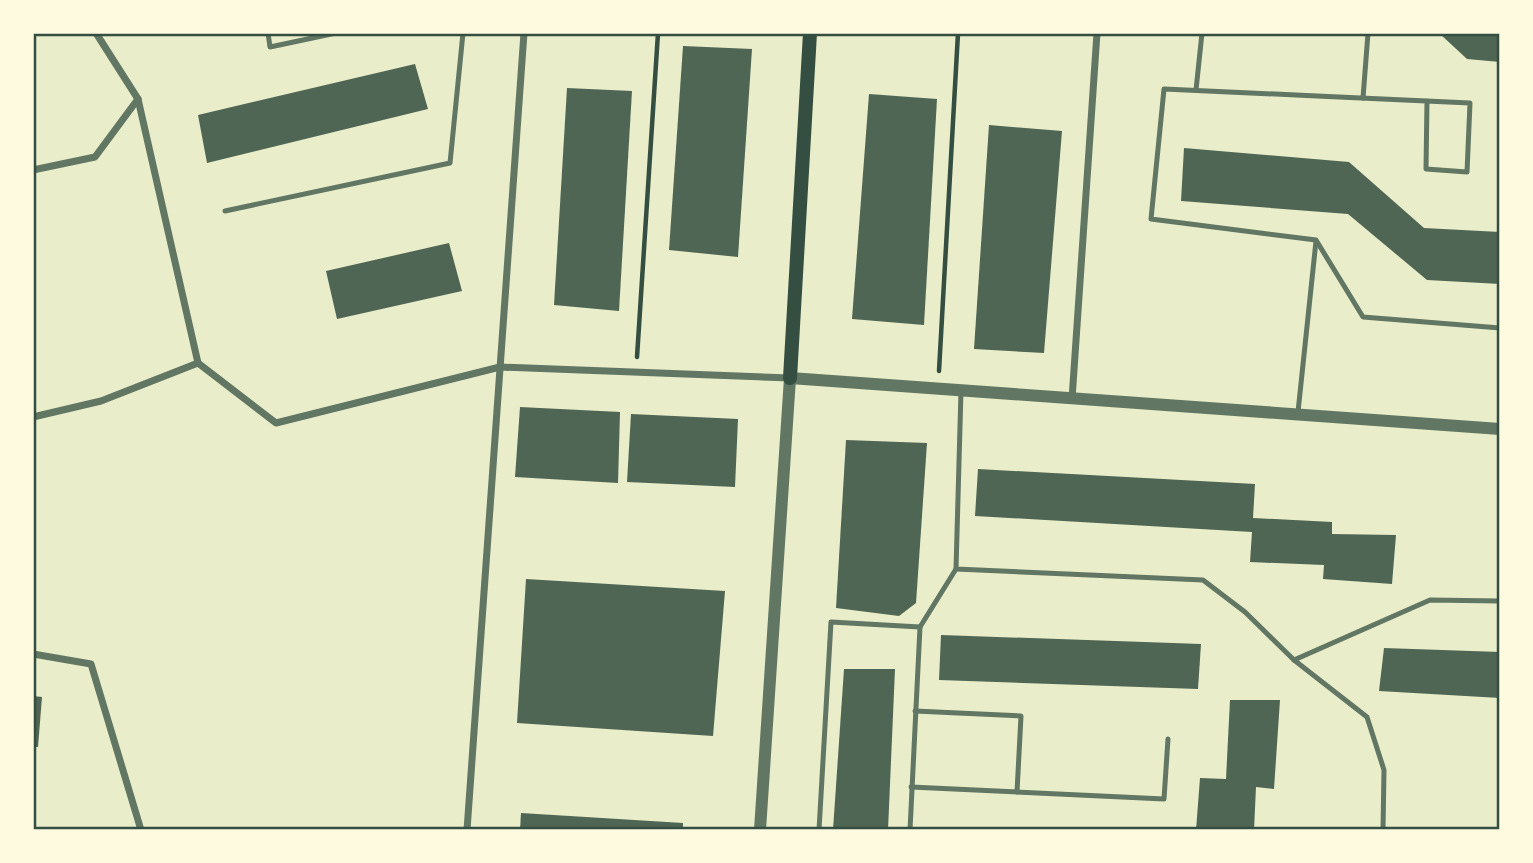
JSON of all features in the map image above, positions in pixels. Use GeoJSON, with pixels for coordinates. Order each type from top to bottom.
{"type":"FeatureCollection","features":[{"type":"Feature","properties":{"kind":"main road"},"geometry":{"type":"LineString","coordinates":[[790,378],[810,33]]}},
{"type":"Feature","properties":{"kind":"street"},"geometry":{"type":"LineString","coordinates":[[96,33],[138,99],[198,363],[276,423],[500,367],[790,378],[1500,429]]}},
{"type":"Feature","properties":{"kind":"street"},"geometry":{"type":"LineString","coordinates":[[467,830],[524,33]]}},
{"type":"Feature","properties":{"kind":"street"},"geometry":{"type":"LineString","coordinates":[[1072,400],[1097,33]]}},
{"type":"Feature","properties":{"kind":"street"},"geometry":{"type":"LineString","coordinates":[[33,170],[95,158],[138,99]]}},
{"type":"Feature","properties":{"kind":"street"},"geometry":{"type":"LineString","coordinates":[[33,417],[101,401],[198,363]]}},
{"type":"Feature","properties":{"kind":"street"},"geometry":{"type":"LineString","coordinates":[[760,830],[790,378]]}},
{"type":"Feature","properties":{"kind":"street"},"geometry":{"type":"LineString","coordinates":[[33,654],[91,664],[141,830]]}},
{"type":"Feature","properties":{"kind":"lane"},"geometry":{"type":"LineString","coordinates":[[268,33],[270,47],[336,33]]}},
{"type":"Feature","properties":{"kind":"lane"},"geometry":{"type":"LineString","coordinates":[[225,211],[450,163],[463,33]]}},
{"type":"Feature","properties":{"kind":"lane"},"geometry":{"type":"LineString","coordinates":[[1196,90],[1202,33]]}},
{"type":"Feature","properties":{"kind":"lane"},"geometry":{"type":"LineString","coordinates":[[1363,98],[1368,33]]}},
{"type":"Feature","properties":{"kind":"lane"},"geometry":{"type":"LineString","coordinates":[[1316,240],[1152,219],[1164,89],[1196,90],[1470,103],[1467,172],[1426,169],[1427,101]]}},
{"type":"Feature","properties":{"kind":"lane"},"geometry":{"type":"LineString","coordinates":[[1316,240],[1363,317],[1500,328]]}},
{"type":"Feature","properties":{"kind":"lane"},"geometry":{"type":"LineString","coordinates":[[1297,416],[1316,240]]}},
{"type":"Feature","properties":{"kind":"lane"},"geometry":{"type":"LineString","coordinates":[[910,830],[919,627],[956,569],[961,391]]}},
{"type":"Feature","properties":{"kind":"lane"},"geometry":{"type":"LineString","coordinates":[[956,569],[1203,580],[1245,612],[1294,660],[1367,717],[1384,770],[1382,830]]}},
{"type":"Feature","properties":{"kind":"lane"},"geometry":{"type":"LineString","coordinates":[[1294,660],[1430,600],[1500,601]]}},
{"type":"Feature","properties":{"kind":"lane"},"geometry":{"type":"LineString","coordinates":[[819,830],[831,622],[919,627]]}},
{"type":"Feature","properties":{"kind":"lane"},"geometry":{"type":"LineString","coordinates":[[915,712],[1021,716],[1017,792]]}},
{"type":"Feature","properties":{"kind":"lane"},"geometry":{"type":"LineString","coordinates":[[911,788],[1164,799],[1168,739]]}},
{"type":"Feature","properties":{"kind":"path"},"geometry":{"type":"LineString","coordinates":[[636,372],[658,33]]}},
{"type":"Feature","properties":{"kind":"path"},"geometry":{"type":"LineString","coordinates":[[938,389],[958,33]]}},
{"type":"Feature","properties":{"kind":"building"},"geometry":{"type":"Polygon","coordinates":[[[1439,33],[1500,33],[1500,62],[1467,59],[1439,33]]]}},
{"type":"Feature","properties":{"kind":"building"},"geometry":{"type":"Polygon","coordinates":[[[683,46],[752,49],[738,257],[669,250],[683,46]]]}},
{"type":"Feature","properties":{"kind":"building"},"geometry":{"type":"Polygon","coordinates":[[[415,64],[428,109],[207,163],[198,115],[415,64]]]}},
{"type":"Feature","properties":{"kind":"building"},"geometry":{"type":"Polygon","coordinates":[[[567,88],[632,91],[619,311],[554,305],[567,88]]]}},
{"type":"Feature","properties":{"kind":"building"},"geometry":{"type":"Polygon","coordinates":[[[869,94],[937,99],[924,325],[852,319],[869,94]]]}},
{"type":"Feature","properties":{"kind":"building"},"geometry":{"type":"Polygon","coordinates":[[[989,125],[1062,131],[1044,353],[974,349],[989,125]]]}},
{"type":"Feature","properties":{"kind":"building"},"geometry":{"type":"Polygon","coordinates":[[[1184,148],[1349,162],[1424,228],[1500,232],[1500,284],[1427,280],[1348,214],[1181,201],[1184,148]]]}},
{"type":"Feature","properties":{"kind":"building"},"geometry":{"type":"Polygon","coordinates":[[[449,243],[462,291],[337,319],[326,271],[449,243]]]}},
{"type":"Feature","properties":{"kind":"building"},"geometry":{"type":"Polygon","coordinates":[[[520,407],[620,412],[618,483],[515,477],[520,407]]]}},
{"type":"Feature","properties":{"kind":"building"},"geometry":{"type":"Polygon","coordinates":[[[631,414],[738,419],[735,487],[627,482],[631,414]]]}},
{"type":"Feature","properties":{"kind":"building"},"geometry":{"type":"Polygon","coordinates":[[[846,440],[927,443],[916,603],[899,616],[836,608],[846,440]]]}},
{"type":"Feature","properties":{"kind":"building"},"geometry":{"type":"Polygon","coordinates":[[[978,469],[1255,484],[1253,518],[1332,522],[1332,534],[1396,535],[1392,584],[1323,579],[1324,565],[1250,562],[1252,532],[975,516],[978,469]]]}},
{"type":"Feature","properties":{"kind":"building"},"geometry":{"type":"Polygon","coordinates":[[[526,579],[725,591],[713,736],[517,723],[526,579]]]}},
{"type":"Feature","properties":{"kind":"building"},"geometry":{"type":"Polygon","coordinates":[[[941,635],[1201,644],[1198,689],[939,680],[941,635]]]}},
{"type":"Feature","properties":{"kind":"building"},"geometry":{"type":"Polygon","coordinates":[[[1384,648],[1500,652],[1500,698],[1379,691],[1384,648]]]}},
{"type":"Feature","properties":{"kind":"building"},"geometry":{"type":"Polygon","coordinates":[[[844,669],[895,669],[888,830],[833,830],[844,669]]]}},
{"type":"Feature","properties":{"kind":"building"},"geometry":{"type":"Polygon","coordinates":[[[33,696],[42,697],[38,747],[33,747],[33,696]]]}},
{"type":"Feature","properties":{"kind":"building"},"geometry":{"type":"Polygon","coordinates":[[[1230,700],[1280,700],[1274,789],[1256,787],[1254,830],[1196,830],[1200,778],[1226,779],[1230,700]]]}},
{"type":"Feature","properties":{"kind":"building"},"geometry":{"type":"Polygon","coordinates":[[[521,813],[683,823],[683,830],[520,830],[521,813]]]}}]}
